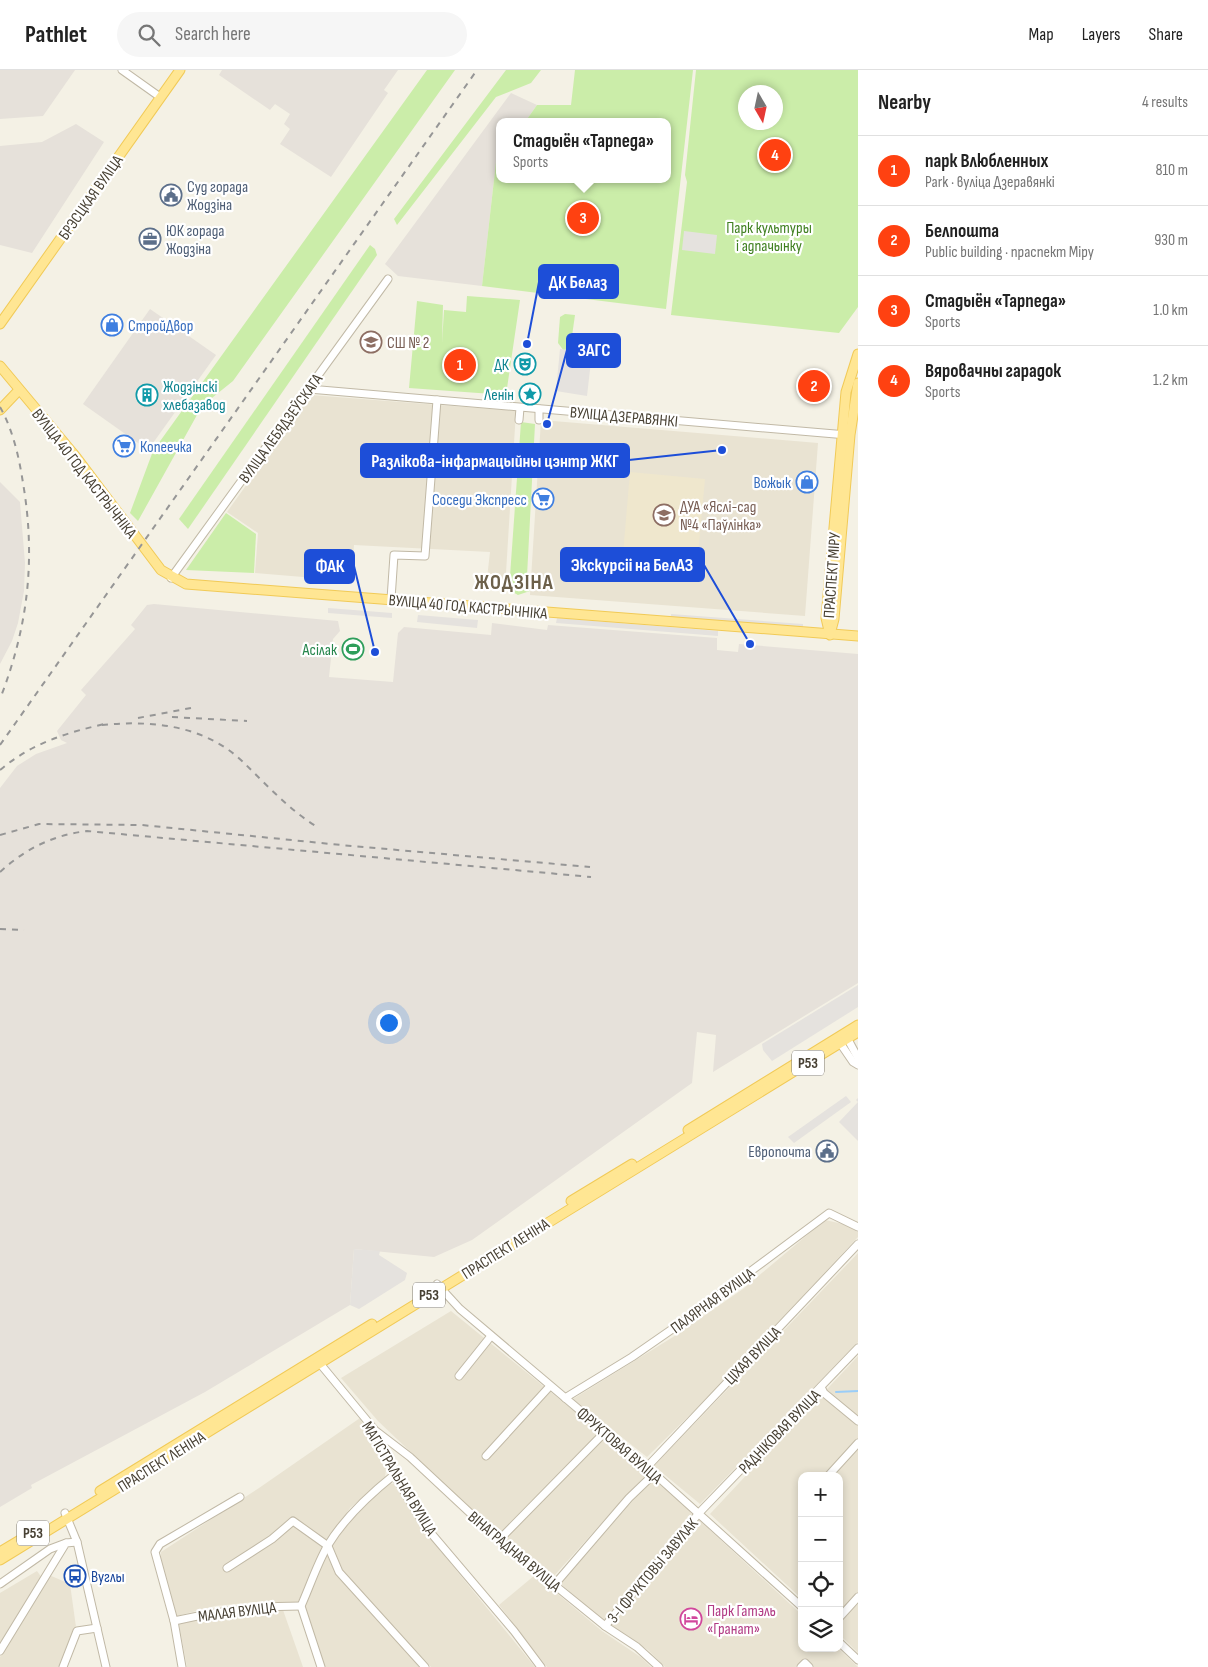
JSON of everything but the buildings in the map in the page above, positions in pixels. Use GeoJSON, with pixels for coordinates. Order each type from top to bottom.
{"type":"FeatureCollection","features":[{"type":"Feature","properties":{"kind":"main road","name":"БРЭСЦКАЯ ВУЛІЦА"},"geometry":{"type":"LineString","coordinates":[[0,324],[180,70]]}},
{"type":"Feature","properties":{"kind":"main road","name":"ПРАСПЕКТ МІРУ"},"geometry":{"type":"LineString","coordinates":[[830,635],[834,619],[833,586],[846,435],[846,392],[858,354]]}},
{"type":"Feature","properties":{"kind":"main road"},"geometry":{"type":"LineString","coordinates":[[0,366],[19,390],[0,410]]}},
{"type":"Feature","properties":{"kind":"main road","name":"ПРАСПЕКТ МІРУ"},"geometry":{"type":"LineString","coordinates":[[846,435],[858,383]]}},
{"type":"Feature","properties":{"kind":"main road","name":"ВУЛІЦА 40 ГОД КАСТРЫЧНІКА"},"geometry":{"type":"LineString","coordinates":[[19,390],[76,457],[138,542],[161,570],[171,578],[186,584],[858,636]]}},
{"type":"Feature","properties":{"kind":"main road","name":"ПРАСПЕКТ ЛЕНІНА"},"geometry":{"type":"LineString","coordinates":[[842,1039],[858,1025]]}},
{"type":"Feature","properties":{"kind":"main road","name":"ПРАСПЕКТ ЛЕНІНА"},"geometry":{"type":"LineString","coordinates":[[0,1552],[66,1516],[842,1039],[858,1032]]}},
{"type":"Feature","properties":{"kind":"main road","name":"ПРАСПЕКТ ЛЕНІНА"},"geometry":{"type":"LineString","coordinates":[[0,1560],[54,1527],[66,1516],[83,1509],[318,1360]]}},
{"type":"Feature","properties":{"kind":"street"},"geometry":{"type":"LineString","coordinates":[[122,70],[160,97]]}},
{"type":"Feature","properties":{"kind":"street","name":"ВУЛІЦА ЛЕБЯДЗЕЎСКАГА"},"geometry":{"type":"LineString","coordinates":[[171,578],[388,279]]}},
{"type":"Feature","properties":{"kind":"street","name":"ВУЛІЦА ДЗЕРАВЯНКІ"},"geometry":{"type":"LineString","coordinates":[[309,389],[846,435]]}},
{"type":"Feature","properties":{"kind":"street"},"geometry":{"type":"LineString","coordinates":[[391,599],[394,555],[425,556],[437,400]]}},
{"type":"Feature","properties":{"kind":"street"},"geometry":{"type":"LineString","coordinates":[[519,420],[520,408]]}},
{"type":"Feature","properties":{"kind":"street"},"geometry":{"type":"LineString","coordinates":[[539,409],[539,420]]}},
{"type":"Feature","properties":{"kind":"street"},"geometry":{"type":"LineString","coordinates":[[842,1039],[858,1058]]}},
{"type":"Feature","properties":{"kind":"street"},"geometry":{"type":"LineString","coordinates":[[842,1039],[853,1062],[858,1065]]}},
{"type":"Feature","properties":{"kind":"street","name":"ПАЛЯРНАЯ ВУЛІЦА"},"geometry":{"type":"LineString","coordinates":[[565,1398],[674,1328],[829,1213],[858,1228]]}},
{"type":"Feature","properties":{"kind":"street","name":"ЦІХАЯ ВУЛІЦА"},"geometry":{"type":"LineString","coordinates":[[647,1467],[858,1244]]}},
{"type":"Feature","properties":{"kind":"street","name":"ФРУКТОВАЯ ВУЛІЦА"},"geometry":{"type":"LineString","coordinates":[[439,1286],[449,1299],[647,1467],[798,1603]]}},
{"type":"Feature","properties":{"kind":"street"},"geometry":{"type":"LineString","coordinates":[[459,1376],[491,1336]]}},
{"type":"Feature","properties":{"kind":"street","name":"РАДНІКОВАЯ ВУЛІЦА"},"geometry":{"type":"LineString","coordinates":[[699,1513],[858,1348]]}},
{"type":"Feature","properties":{"kind":"street","name":"МАГІСТРАЛЬНАЯ ВУЛІЦА"},"geometry":{"type":"LineString","coordinates":[[318,1360],[374,1429],[394,1475],[425,1526],[514,1631],[541,1667]]}},
{"type":"Feature","properties":{"kind":"street"},"geometry":{"type":"LineString","coordinates":[[486,1456],[550,1386]]}},
{"type":"Feature","properties":{"kind":"street"},"geometry":{"type":"LineString","coordinates":[[821,1387],[824,1393],[858,1422]]}},
{"type":"Feature","properties":{"kind":"street","name":"ВІНАГРАДНАЯ ВУЛІЦА"},"geometry":{"type":"LineString","coordinates":[[374,1429],[410,1458],[498,1540],[605,1626],[637,1647],[659,1667]]}},
{"type":"Feature","properties":{"kind":"street"},"geometry":{"type":"LineString","coordinates":[[498,1540],[606,1432]]}},
{"type":"Feature","properties":{"kind":"street"},"geometry":{"type":"LineString","coordinates":[[832,1472],[858,1443]]}},
{"type":"Feature","properties":{"kind":"street"},"geometry":{"type":"LineString","coordinates":[[555,1584],[629,1498],[654,1474]]}},
{"type":"Feature","properties":{"kind":"street"},"geometry":{"type":"LineString","coordinates":[[321,1667],[301,1606],[328,1546],[346,1520],[369,1495],[394,1475]]}},
{"type":"Feature","properties":{"kind":"street"},"geometry":{"type":"LineString","coordinates":[[182,1667],[174,1621],[155,1552],[160,1544],[240,1497]]}},
{"type":"Feature","properties":{"kind":"street"},"geometry":{"type":"LineString","coordinates":[[73,1533],[74,1523],[83,1509]]}},
{"type":"Feature","properties":{"kind":"street","name":"3-І ФРУКТОВЫ ЗАВУЛАК"},"geometry":{"type":"LineString","coordinates":[[605,1626],[699,1513]]}},
{"type":"Feature","properties":{"kind":"street"},"geometry":{"type":"LineString","coordinates":[[66,1516],[77,1542],[106,1667]]}},
{"type":"Feature","properties":{"kind":"street"},"geometry":{"type":"LineString","coordinates":[[226,1568],[272,1539],[293,1521],[328,1546],[340,1572],[425,1667]]}},
{"type":"Feature","properties":{"kind":"street"},"geometry":{"type":"LineString","coordinates":[[54,1527],[64,1525],[73,1533]]}},
{"type":"Feature","properties":{"kind":"street"},"geometry":{"type":"LineString","coordinates":[[0,1584],[50,1549],[66,1543],[77,1542]]}},
{"type":"Feature","properties":{"kind":"street"},"geometry":{"type":"LineString","coordinates":[[0,1651],[66,1543]]}},
{"type":"Feature","properties":{"kind":"street"},"geometry":{"type":"LineString","coordinates":[[843,1614],[858,1597]]}},
{"type":"Feature","properties":{"kind":"street","name":"МАЛАЯ ВУЛІЦА"},"geometry":{"type":"LineString","coordinates":[[174,1621],[215,1611],[259,1606],[301,1606]]}},
{"type":"Feature","properties":{"kind":"street"},"geometry":{"type":"LineString","coordinates":[[63,1667],[77,1631],[97,1628]]}},
{"type":"Feature","properties":{"kind":"street"},"geometry":{"type":"LineString","coordinates":[[843,1646],[858,1660]]}},
{"type":"Feature","properties":{"kind":"street"},"geometry":{"type":"LineString","coordinates":[[800,1667],[804,1663],[809,1667]]}},
{"type":"Feature","properties":{"kind":"shaded area"},"geometry":{"type":"Polygon","coordinates":[[[0,70],[75,70],[43,116],[0,119],[0,70]]]}},
{"type":"Feature","properties":{"kind":"shaded area"},"geometry":{"type":"Polygon","coordinates":[[[222,70],[398,70],[384,90],[388,93],[331,177],[280,144],[290,129],[284,124],[290,114],[275,104],[270,110],[219,75],[222,70]]]}},
{"type":"Feature","properties":{"kind":"shaded area"},"geometry":{"type":"Polygon","coordinates":[[[511,93],[537,105],[528,118],[496,118],[496,162],[482,286],[398,276],[385,264],[511,93]]]}},
{"type":"Feature","properties":{"kind":"shaded area"},"geometry":{"type":"Polygon","coordinates":[[[76,124],[104,142],[32,253],[0,245],[0,146],[42,142],[76,124]]]}},
{"type":"Feature","properties":{"kind":"shaded area"},"geometry":{"type":"Polygon","coordinates":[[[684,231],[717,235],[715,254],[682,250],[684,231]]]}},
{"type":"Feature","properties":{"kind":"shaded area"},"geometry":{"type":"Polygon","coordinates":[[[150,309],[216,355],[148,450],[83,404],[150,309]]]}},
{"type":"Feature","properties":{"kind":"shaded area"},"geometry":{"type":"Polygon","coordinates":[[[560,349],[570,350],[570,358],[584,360],[586,353],[606,356],[605,363],[591,361],[587,396],[556,391],[560,349]]]}},
{"type":"Feature","properties":{"kind":"shaded area"},"geometry":{"type":"Polygon","coordinates":[[[311,395],[516,411],[505,589],[486,587],[490,552],[354,545],[351,581],[255,573],[258,533],[227,512],[311,395]]]}},
{"type":"Feature","properties":{"kind":"shaded area"},"geometry":{"type":"Polygon","coordinates":[[[541,420],[818,443],[805,616],[530,595],[541,420]]]}},
{"type":"Feature","properties":{"kind":"shaded area","name":"ДУА «Яслі-сад №4 «Паўлінка»"},"geometry":{"type":"Polygon","coordinates":[[[630,472],[705,479],[697,566],[693,566],[693,572],[622,566],[630,472]]]}},
{"type":"Feature","properties":{"kind":"shaded area"},"geometry":{"type":"Polygon","coordinates":[[[0,482],[20,502],[25,563],[24,591],[18,623],[12,641],[0,664],[0,482]]]}},
{"type":"Feature","properties":{"kind":"shaded area"},"geometry":{"type":"Polygon","coordinates":[[[154,604],[338,621],[340,631],[333,639],[329,677],[393,682],[398,633],[404,627],[491,635],[492,623],[547,630],[548,625],[717,638],[717,650],[738,652],[739,644],[858,654],[858,983],[713,1072],[716,1035],[697,1032],[692,1083],[472,1240],[434,1257],[354,1249],[350,1305],[205,1392],[31,1485],[32,1488],[0,1507],[0,788],[17,766],[36,754],[67,743],[61,740],[57,731],[86,695],[81,690],[135,629],[131,625],[147,605],[154,604]]]}},
{"type":"Feature","properties":{"kind":"shaded area"},"geometry":{"type":"Polygon","coordinates":[[[328,608],[392,613],[392,618],[328,613],[328,608]]]}},
{"type":"Feature","properties":{"kind":"shaded area"},"geometry":{"type":"Polygon","coordinates":[[[671,614],[803,624],[803,628],[671,619],[671,614]]]}},
{"type":"Feature","properties":{"kind":"shaded area"},"geometry":{"type":"Polygon","coordinates":[[[418,615],[478,620],[477,628],[417,622],[418,615]]]}},
{"type":"Feature","properties":{"kind":"shaded area"},"geometry":{"type":"Polygon","coordinates":[[[557,618],[718,631],[718,636],[556,623],[557,618]]]}},
{"type":"Feature","properties":{"kind":"shaded area"},"geometry":{"type":"Polygon","coordinates":[[[858,985],[858,1007],[772,1061],[763,1050],[762,1044],[858,985]]]}},
{"type":"Feature","properties":{"kind":"shaded area"},"geometry":{"type":"Polygon","coordinates":[[[846,1096],[851,1102],[794,1143],[788,1137],[846,1096]]]}},
{"type":"Feature","properties":{"kind":"shaded area"},"geometry":{"type":"Polygon","coordinates":[[[858,1102],[858,1141],[839,1122],[858,1102]]]}},
{"type":"Feature","properties":{"kind":"shaded area"},"geometry":{"type":"Polygon","coordinates":[[[825,1220],[843,1224],[858,1232],[858,1237],[709,1396],[647,1457],[573,1399],[673,1337],[743,1289],[825,1220]]]}},
{"type":"Feature","properties":{"kind":"shaded area"},"geometry":{"type":"Polygon","coordinates":[[[354,1249],[380,1251],[379,1255],[407,1273],[405,1280],[359,1309],[350,1305],[354,1249]]]}},
{"type":"Feature","properties":{"kind":"shaded area"},"geometry":{"type":"Polygon","coordinates":[[[858,1253],[858,1342],[700,1504],[654,1466],[858,1253]]]}},
{"type":"Feature","properties":{"kind":"shaded area"},"geometry":{"type":"Polygon","coordinates":[[[451,1311],[601,1433],[498,1535],[378,1421],[341,1378],[451,1311]]]}},
{"type":"Feature","properties":{"kind":"shaded area"},"geometry":{"type":"Polygon","coordinates":[[[858,1356],[858,1593],[843,1609],[843,1472],[798,1472],[798,1595],[710,1514],[858,1356]]]}},
{"type":"Feature","properties":{"kind":"shaded area"},"geometry":{"type":"Polygon","coordinates":[[[360,1418],[384,1462],[386,1469],[385,1478],[350,1508],[325,1544],[298,1602],[255,1602],[215,1606],[177,1616],[161,1560],[161,1552],[259,1488],[360,1418]]]}},
{"type":"Feature","properties":{"kind":"shaded area"},"geometry":{"type":"Polygon","coordinates":[[[605,1436],[648,1471],[648,1476],[626,1496],[553,1577],[502,1539],[605,1436]]]}},
{"type":"Feature","properties":{"kind":"shaded area"},"geometry":{"type":"Polygon","coordinates":[[[653,1478],[658,1480],[692,1513],[603,1621],[560,1583],[653,1478]]]}},
{"type":"Feature","properties":{"kind":"shaded area"},"geometry":{"type":"Polygon","coordinates":[[[389,1483],[398,1485],[421,1527],[535,1667],[431,1667],[344,1573],[332,1545],[356,1514],[389,1483]]]}},
{"type":"Feature","properties":{"kind":"shaded area"},"geometry":{"type":"Polygon","coordinates":[[[699,1520],[798,1611],[798,1652],[842,1652],[858,1667],[813,1667],[804,1658],[796,1667],[665,1667],[648,1650],[611,1625],[699,1520]]]}},
{"type":"Feature","properties":{"kind":"shaded area"},"geometry":{"type":"Polygon","coordinates":[[[327,1555],[335,1573],[420,1667],[324,1667],[304,1606],[327,1555]]]}},
{"type":"Feature","properties":{"kind":"shaded area"},"geometry":{"type":"Polygon","coordinates":[[[37,1571],[42,1578],[0,1649],[0,1593],[37,1571]]]}},
{"type":"Feature","properties":{"kind":"shaded area"},"geometry":{"type":"Polygon","coordinates":[[[49,1575],[70,1584],[76,1627],[60,1667],[0,1667],[0,1657],[49,1575]]]}},
{"type":"Feature","properties":{"kind":"shaded area"},"geometry":{"type":"Polygon","coordinates":[[[535,1575],[602,1631],[642,1658],[651,1667],[547,1667],[499,1605],[535,1575]]]}},
{"type":"Feature","properties":{"kind":"shaded area"},"geometry":{"type":"Polygon","coordinates":[[[858,1604],[858,1653],[843,1638],[843,1620],[858,1604]]]}},
{"type":"Feature","properties":{"kind":"shaded area"},"geometry":{"type":"Polygon","coordinates":[[[258,1609],[283,1610],[303,1667],[187,1667],[179,1624],[216,1615],[258,1609]]]}},
{"type":"Feature","properties":{"kind":"green space"},"geometry":{"type":"Polygon","coordinates":[[[427,70],[455,70],[233,381],[202,406],[138,521],[130,513],[153,451],[427,70]]]}},
{"type":"Feature","properties":{"kind":"green space"},"geometry":{"type":"Polygon","coordinates":[[[506,70],[541,70],[531,83],[496,97],[397,225],[394,219],[506,70]]]}},
{"type":"Feature","properties":{"kind":"green space"},"geometry":{"type":"Polygon","coordinates":[[[575,70],[693,70],[666,309],[482,286],[496,162],[496,183],[671,183],[671,118],[528,118],[537,105],[571,105],[575,70]]]}},
{"type":"Feature","properties":{"kind":"green space","name":"Парк культуры і адпачынку"},"geometry":{"type":"Polygon","coordinates":[[[696,70],[858,70],[858,307],[839,333],[671,315],[687,182],[685,175],[696,70]]]}},
{"type":"Feature","properties":{"kind":"green space"},"geometry":{"type":"Polygon","coordinates":[[[370,245],[375,249],[377,255],[188,529],[179,519],[370,245]]]}},
{"type":"Feature","properties":{"kind":"green space"},"geometry":{"type":"Polygon","coordinates":[[[467,296],[520,300],[506,395],[409,388],[417,301],[443,305],[442,343],[444,310],[466,312],[467,296]]]}},
{"type":"Feature","properties":{"kind":"green space"},"geometry":{"type":"Polygon","coordinates":[[[565,314],[575,315],[570,350],[568,352],[564,351],[558,343],[560,317],[565,314]]]}},
{"type":"Feature","properties":{"kind":"green space"},"geometry":{"type":"Polygon","coordinates":[[[521,422],[535,424],[527,576],[530,591],[518,595],[509,590],[521,422]]]}},
{"type":"Feature","properties":{"kind":"green space"},"geometry":{"type":"Polygon","coordinates":[[[226,513],[256,534],[254,573],[186,570],[226,513]]]}},
{"type":"Feature","properties":{"kind":"waterway"},"geometry":{"type":"LineString","coordinates":[[836,1392],[858,1391]]}},
{"type":"Feature","properties":{"kind":"railway"},"geometry":{"type":"LineString","coordinates":[[0,745],[477,70]]}},
{"type":"Feature","properties":{"kind":"railway"},"geometry":{"type":"LineString","coordinates":[[0,407],[12,434],[20,463],[29,539],[29,566],[23,619],[10,672],[0,699]]}},
{"type":"Feature","properties":{"kind":"railway"},"geometry":{"type":"LineString","coordinates":[[138,718],[191,708]]}},
{"type":"Feature","properties":{"kind":"railway"},"geometry":{"type":"LineString","coordinates":[[172,717],[247,721]]}},
{"type":"Feature","properties":{"kind":"railway"},"geometry":{"type":"LineString","coordinates":[[0,770],[25,753],[51,740],[79,730],[109,723]]}},
{"type":"Feature","properties":{"kind":"railway"},"geometry":{"type":"LineString","coordinates":[[102,725],[139,723],[158,725],[194,732],[211,739],[242,761],[288,805],[319,828]]}},
{"type":"Feature","properties":{"kind":"railway"},"geometry":{"type":"LineString","coordinates":[[0,835],[39,824],[142,825],[590,867]]}},
{"type":"Feature","properties":{"kind":"railway"},"geometry":{"type":"LineString","coordinates":[[0,872],[19,856],[40,844],[63,836],[87,831],[591,877]]}},
{"type":"Feature","properties":{"kind":"railway"},"geometry":{"type":"LineString","coordinates":[[0,929],[24,930]]}},
{"type":"Feature","properties":{"kind":"place","name":"Вяровачны гарадок"},"geometry":{"type":"Point","coordinates":[775,155]}},
{"type":"Feature","properties":{"kind":"place","name":"Суд горада Жодзіна"},"geometry":{"type":"Point","coordinates":[171,195]}},
{"type":"Feature","properties":{"kind":"place","name":"Стадыён «Тарпеда»"},"geometry":{"type":"Point","coordinates":[583,218]}},
{"type":"Feature","properties":{"kind":"place","name":"ЮК горада Жодзіна"},"geometry":{"type":"Point","coordinates":[150,239]}},
{"type":"Feature","properties":{"kind":"place","name":"СтройДвор"},"geometry":{"type":"Point","coordinates":[112,325]}},
{"type":"Feature","properties":{"kind":"place","name":"СШ № 2"},"geometry":{"type":"Point","coordinates":[371,342]}},
{"type":"Feature","properties":{"kind":"place","name":"ДК Белаз"},"geometry":{"type":"Point","coordinates":[527,344]}},
{"type":"Feature","properties":{"kind":"place","name":"ДК"},"geometry":{"type":"Point","coordinates":[525,364]}},
{"type":"Feature","properties":{"kind":"place","name":"парк Влюбленных"},"geometry":{"type":"Point","coordinates":[460,365]}},
{"type":"Feature","properties":{"kind":"place","name":"Белпошта"},"geometry":{"type":"Point","coordinates":[814,386]}},
{"type":"Feature","properties":{"kind":"place","name":"Ленін"},"geometry":{"type":"Point","coordinates":[530,394]}},
{"type":"Feature","properties":{"kind":"place","name":"Жодзінскі хлебазавод"},"geometry":{"type":"Point","coordinates":[147,395]}},
{"type":"Feature","properties":{"kind":"place","name":"ЗАГС"},"geometry":{"type":"Point","coordinates":[547,424]}},
{"type":"Feature","properties":{"kind":"place","name":"Копеечка"},"geometry":{"type":"Point","coordinates":[124,446]}},
{"type":"Feature","properties":{"kind":"place","name":"Разлікова-інфармацыйны цэнтр ЖКГ"},"geometry":{"type":"Point","coordinates":[722,450]}},
{"type":"Feature","properties":{"kind":"place","name":"Вожык"},"geometry":{"type":"Point","coordinates":[807,482]}},
{"type":"Feature","properties":{"kind":"place","name":"Соседи Экспресс"},"geometry":{"type":"Point","coordinates":[543,499]}},
{"type":"Feature","properties":{"kind":"place","name":"ДУА «Яслі-сад №4 «Паўлінка»"},"geometry":{"type":"Point","coordinates":[664,515]}},
{"type":"Feature","properties":{"kind":"place","name":"Экскурсіі на БелАЗ"},"geometry":{"type":"Point","coordinates":[750,644]}},
{"type":"Feature","properties":{"kind":"place","name":"Асілак"},"geometry":{"type":"Point","coordinates":[353,649]}},
{"type":"Feature","properties":{"kind":"place","name":"ФАК"},"geometry":{"type":"Point","coordinates":[375,652]}},
{"type":"Feature","properties":{"kind":"place","name":"Европочта"},"geometry":{"type":"Point","coordinates":[827,1151]}},
{"type":"Feature","properties":{"kind":"place","name":"Вуглы"},"geometry":{"type":"Point","coordinates":[75,1576]}},
{"type":"Feature","properties":{"kind":"place","name":"Парк Гатэль «Гранат»"},"geometry":{"type":"Point","coordinates":[691,1619]}},
{"type":"Feature","properties":{"kind":"district","name":"ЖОДЗІНА"},"geometry":{"type":"Point","coordinates":[514,582]}}]}
